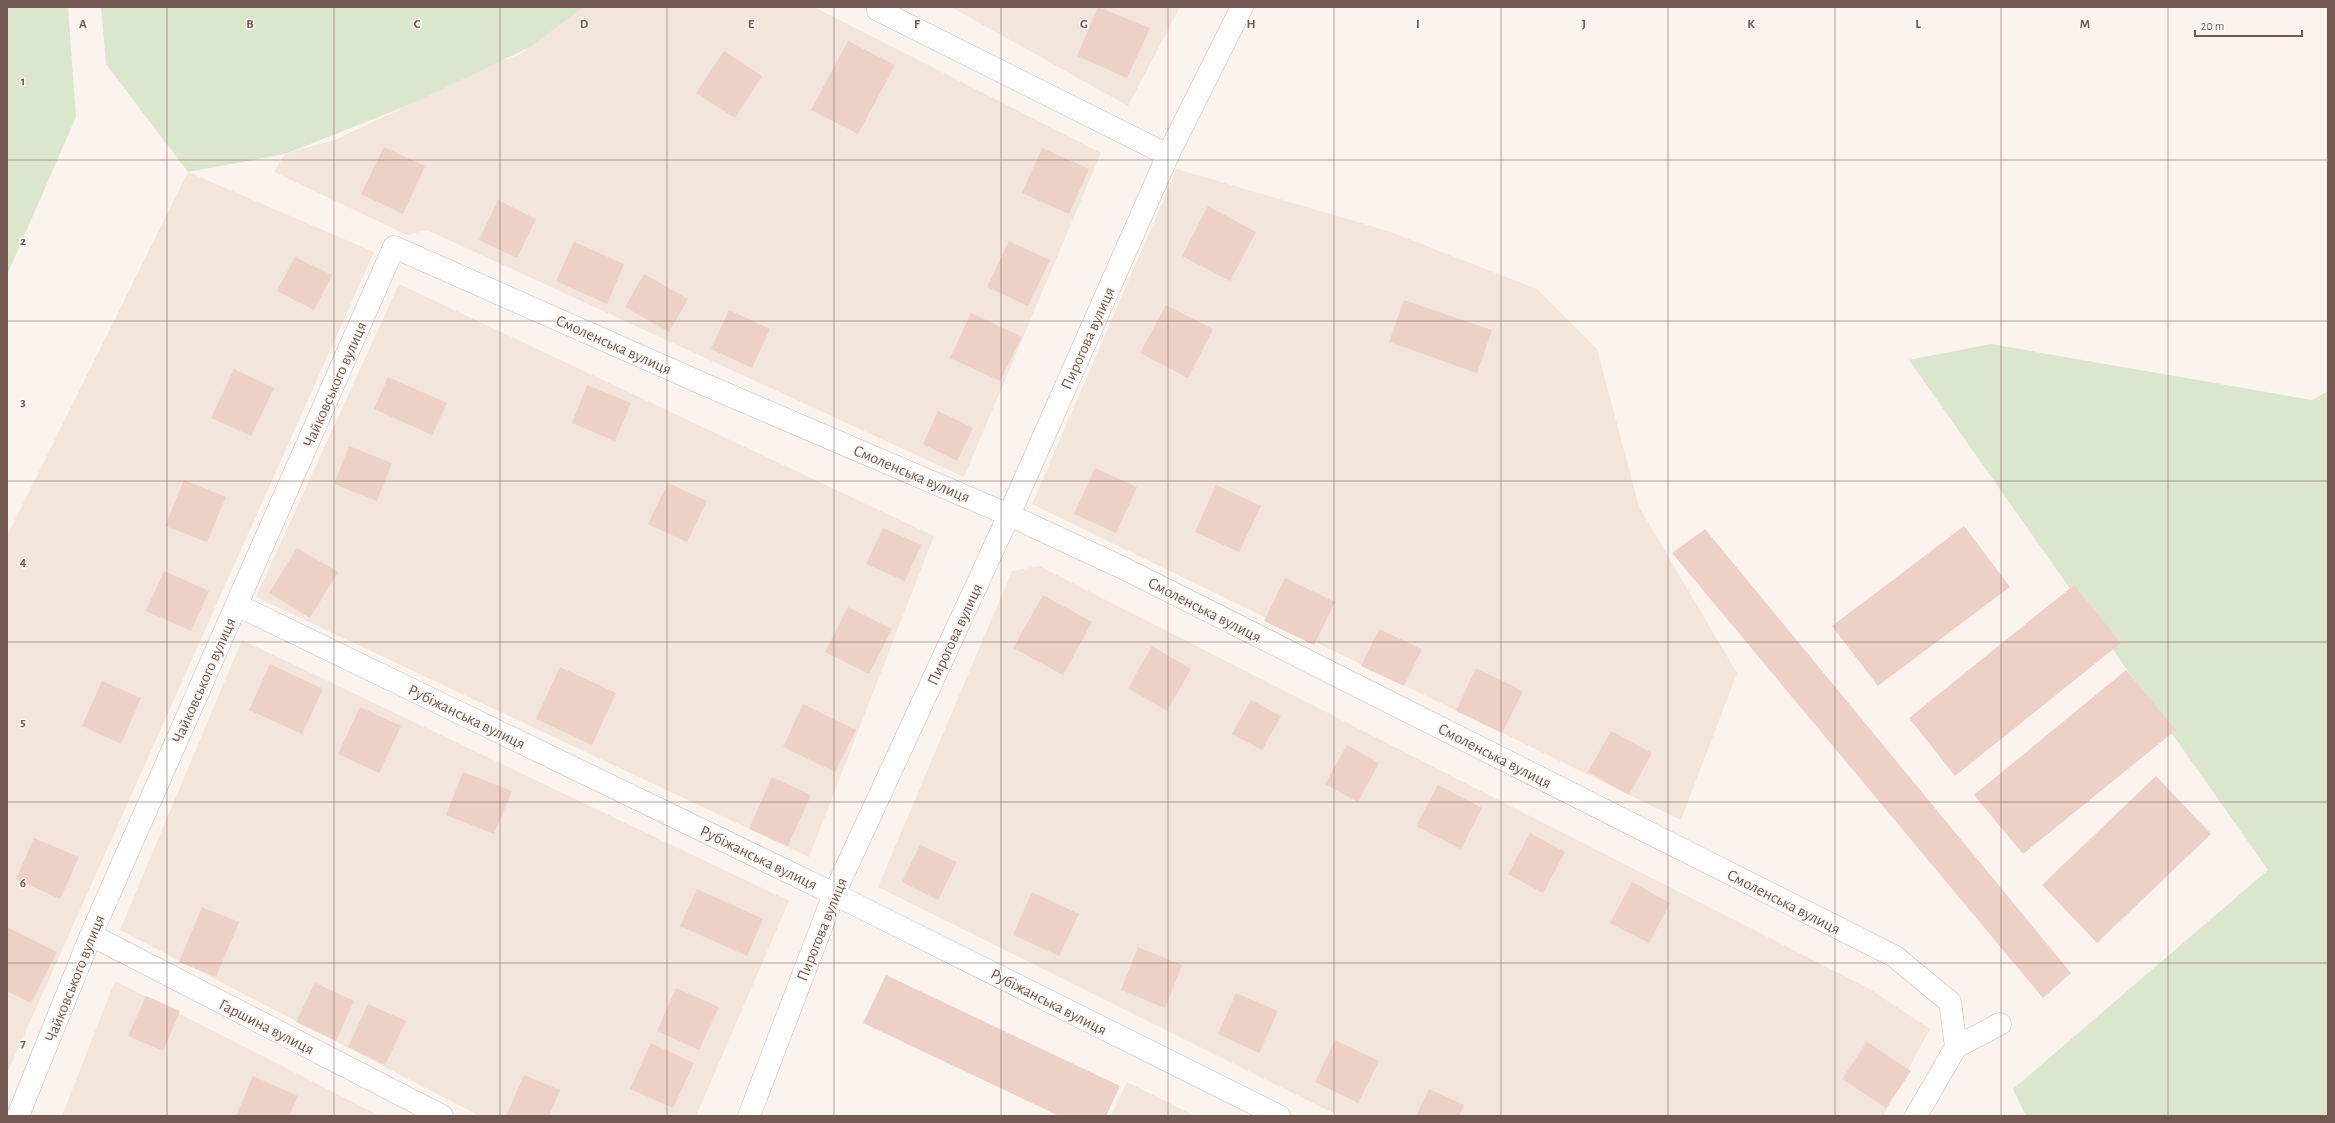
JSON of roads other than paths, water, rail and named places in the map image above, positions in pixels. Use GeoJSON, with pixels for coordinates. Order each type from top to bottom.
{"type":"FeatureCollection","features":[{"type":"Feature","properties":{"kind":"street","name":"Пирогова вулиця"},"geometry":{"type":"LineString","coordinates":[[749,1116],[834,894],[1009,515],[1168,155],[1242,7]]}},
{"type":"Feature","properties":{"kind":"street"},"geometry":{"type":"LineString","coordinates":[[878,10],[1168,155]]}},
{"type":"Feature","properties":{"kind":"street","name":"Смоленська вулиця"},"geometry":{"type":"LineString","coordinates":[[394,247],[1009,515],[1123,568],[1894,956],[1950,1002],[1956,1047]]}},
{"type":"Feature","properties":{"kind":"street","name":"Чайковського вулиця"},"geometry":{"type":"LineString","coordinates":[[18,1116],[91,935],[394,247]]}},
{"type":"Feature","properties":{"kind":"street","name":"Рубіжанська вулиця"},"geometry":{"type":"LineString","coordinates":[[236,605],[834,894],[1279,1116]]}},
{"type":"Feature","properties":{"kind":"street","name":"Гаршина вулиця"},"geometry":{"type":"LineString","coordinates":[[91,935],[442,1116]]}},
{"type":"Feature","properties":{"kind":"street"},"geometry":{"type":"LineString","coordinates":[[1916,1116],[1956,1047],[2000,1024]]}}]}
